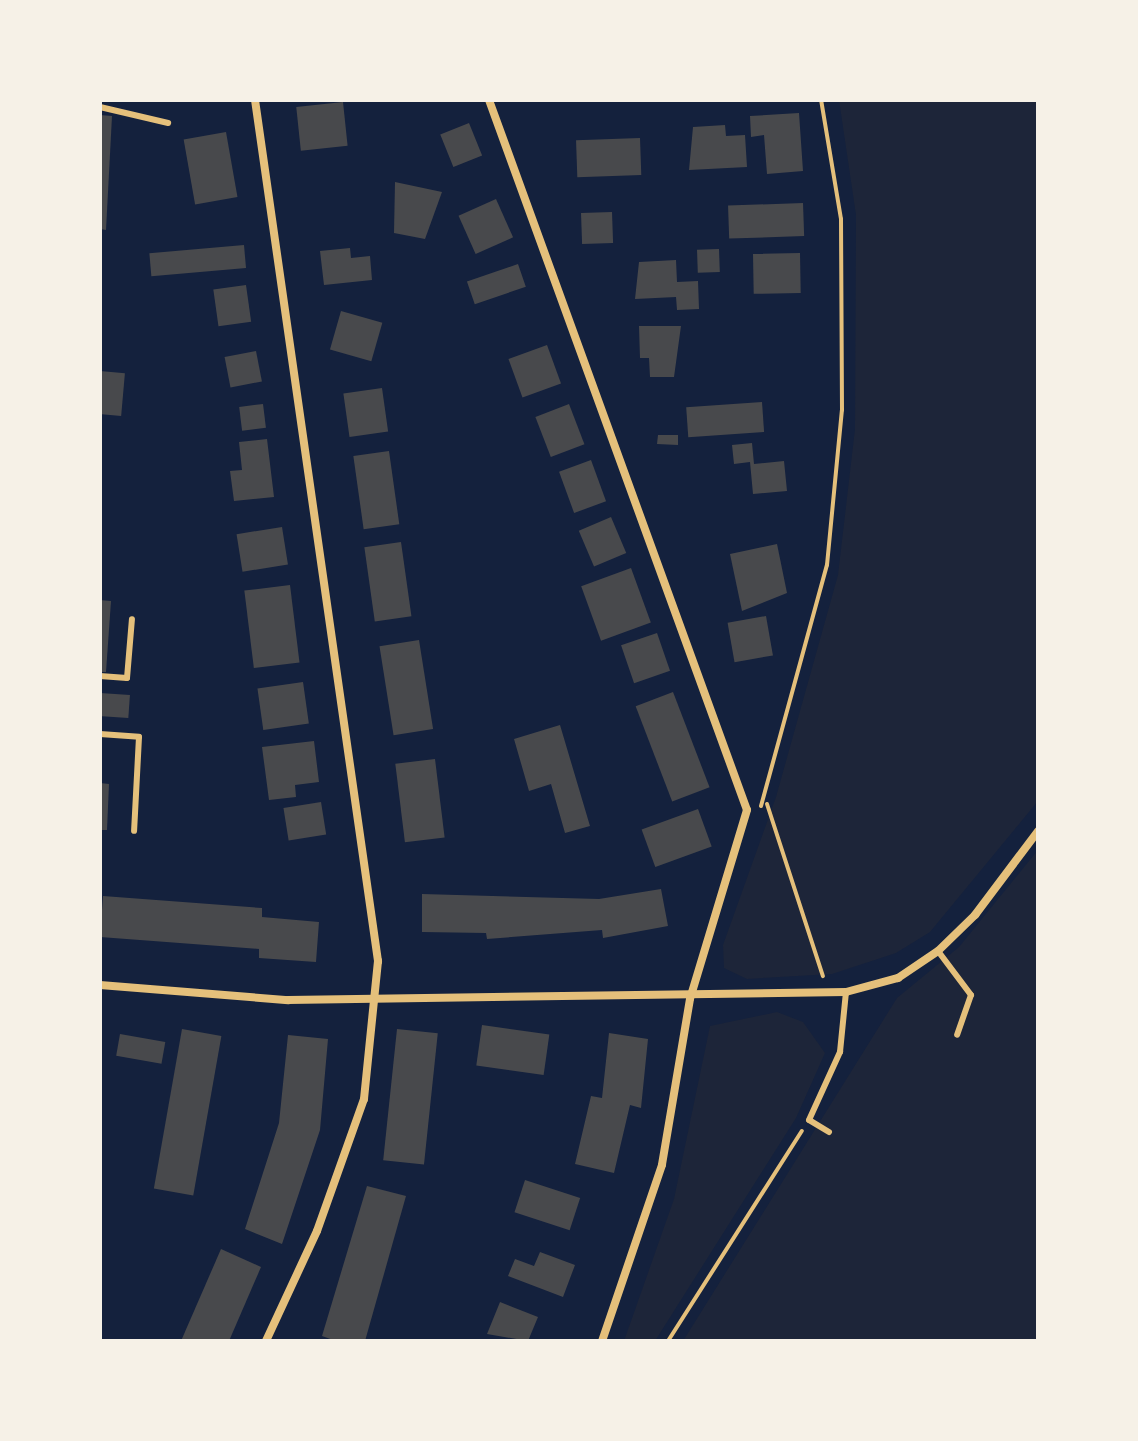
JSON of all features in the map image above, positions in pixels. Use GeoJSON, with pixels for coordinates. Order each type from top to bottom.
{"type":"FeatureCollection","features":[{"type":"Feature","properties":{"kind":"street"},"geometry":{"type":"LineString","coordinates":[[255,100],[378,996],[364,1099],[317,1231],[266,1341]]}},
{"type":"Feature","properties":{"kind":"street"},"geometry":{"type":"LineString","coordinates":[[489,100],[747,810],[690,999],[662,1165],[602,1341]]}},
{"type":"Feature","properties":{"kind":"street"},"geometry":{"type":"LineString","coordinates":[[100,985],[288,1000],[378,996],[690,999],[846,992],[898,978],[938,951],[975,915],[1038,831]]}},
{"type":"Feature","properties":{"kind":"lane"},"geometry":{"type":"LineString","coordinates":[[100,107],[168,123]]}},
{"type":"Feature","properties":{"kind":"lane"},"geometry":{"type":"LineString","coordinates":[[100,676],[127,678],[132,619]]}},
{"type":"Feature","properties":{"kind":"lane"},"geometry":{"type":"LineString","coordinates":[[100,734],[139,737],[134,831]]}},
{"type":"Feature","properties":{"kind":"lane"},"geometry":{"type":"LineString","coordinates":[[938,951],[971,995],[957,1035]]}},
{"type":"Feature","properties":{"kind":"lane"},"geometry":{"type":"LineString","coordinates":[[829,1132],[809,1120],[840,1052],[846,992]]}},
{"type":"Feature","properties":{"kind":"path"},"geometry":{"type":"LineString","coordinates":[[821,100],[841,219],[842,410],[827,565],[767,804],[829,994]]}},
{"type":"Feature","properties":{"kind":"path"},"geometry":{"type":"LineString","coordinates":[[747,810],[767,804]]}},
{"type":"Feature","properties":{"kind":"path"},"geometry":{"type":"LineString","coordinates":[[668,1341],[809,1120]]}},
{"type":"Feature","properties":{"kind":"shaded area"},"geometry":{"type":"Polygon","coordinates":[[[839,100],[1038,100],[1038,801],[930,932],[896,953],[832,974],[747,979],[724,968],[723,945],[776,797],[838,575],[855,429],[856,215],[839,100]]]}},
{"type":"Feature","properties":{"kind":"shaded area"},"geometry":{"type":"Polygon","coordinates":[[[1038,850],[1038,1341],[683,1341],[897,998],[959,947],[1038,850]]]}},
{"type":"Feature","properties":{"kind":"shaded area"},"geometry":{"type":"Polygon","coordinates":[[[777,1012],[803,1022],[825,1053],[796,1118],[655,1341],[624,1341],[674,1199],[710,1026],[777,1012]]]}},
{"type":"Feature","properties":{"kind":"building"},"geometry":{"type":"Polygon","coordinates":[[[343,102],[348,146],[301,151],[296,107],[343,102]]]}},
{"type":"Feature","properties":{"kind":"building"},"geometry":{"type":"Polygon","coordinates":[[[799,113],[803,171],[767,174],[764,135],[751,137],[750,116],[799,113]]]}},
{"type":"Feature","properties":{"kind":"building"},"geometry":{"type":"Polygon","coordinates":[[[100,115],[112,116],[106,230],[100,229],[100,115]]]}},
{"type":"Feature","properties":{"kind":"building"},"geometry":{"type":"Polygon","coordinates":[[[469,123],[482,155],[453,167],[440,135],[469,123]]]}},
{"type":"Feature","properties":{"kind":"building"},"geometry":{"type":"Polygon","coordinates":[[[725,125],[726,136],[745,135],[747,167],[689,170],[693,127],[725,125]]]}},
{"type":"Feature","properties":{"kind":"building"},"geometry":{"type":"Polygon","coordinates":[[[226,132],[237,197],[195,204],[184,139],[226,132]]]}},
{"type":"Feature","properties":{"kind":"building"},"geometry":{"type":"Polygon","coordinates":[[[640,138],[641,175],[577,177],[576,140],[640,138]]]}},
{"type":"Feature","properties":{"kind":"building"},"geometry":{"type":"Polygon","coordinates":[[[395,182],[442,192],[425,239],[394,233],[395,182]]]}},
{"type":"Feature","properties":{"kind":"building"},"geometry":{"type":"Polygon","coordinates":[[[496,199],[513,237],[476,254],[459,216],[496,199]]]}},
{"type":"Feature","properties":{"kind":"building"},"geometry":{"type":"Polygon","coordinates":[[[803,203],[804,236],[729,239],[728,206],[803,203]]]}},
{"type":"Feature","properties":{"kind":"building"},"geometry":{"type":"Polygon","coordinates":[[[612,212],[613,243],[582,244],[581,213],[612,212]]]}},
{"type":"Feature","properties":{"kind":"building"},"geometry":{"type":"Polygon","coordinates":[[[244,245],[246,268],[151,276],[149,253],[244,245]]]}},
{"type":"Feature","properties":{"kind":"building"},"geometry":{"type":"Polygon","coordinates":[[[350,248],[351,258],[370,256],[372,280],[324,285],[320,251],[350,248]]]}},
{"type":"Feature","properties":{"kind":"building"},"geometry":{"type":"Polygon","coordinates":[[[719,249],[720,272],[698,273],[697,250],[719,249]]]}},
{"type":"Feature","properties":{"kind":"building"},"geometry":{"type":"Polygon","coordinates":[[[800,253],[801,293],[754,294],[753,254],[800,253]]]}},
{"type":"Feature","properties":{"kind":"building"},"geometry":{"type":"Polygon","coordinates":[[[676,260],[677,282],[698,281],[699,309],[677,310],[676,297],[635,299],[639,262],[676,260]]]}},
{"type":"Feature","properties":{"kind":"building"},"geometry":{"type":"Polygon","coordinates":[[[518,264],[526,287],[475,304],[467,282],[518,264]]]}},
{"type":"Feature","properties":{"kind":"building"},"geometry":{"type":"Polygon","coordinates":[[[246,285],[251,322],[218,326],[213,290],[246,285]]]}},
{"type":"Feature","properties":{"kind":"building"},"geometry":{"type":"Polygon","coordinates":[[[341,311],[382,323],[371,361],[330,349],[341,311]]]}},
{"type":"Feature","properties":{"kind":"building"},"geometry":{"type":"Polygon","coordinates":[[[639,326],[681,326],[674,377],[650,377],[649,358],[640,358],[639,326]]]}},
{"type":"Feature","properties":{"kind":"building"},"geometry":{"type":"Polygon","coordinates":[[[547,345],[561,384],[522,398],[508,359],[547,345]]]}},
{"type":"Feature","properties":{"kind":"building"},"geometry":{"type":"Polygon","coordinates":[[[256,351],[262,381],[231,388],[225,357],[256,351]]]}},
{"type":"Feature","properties":{"kind":"building"},"geometry":{"type":"Polygon","coordinates":[[[100,371],[125,373],[121,416],[100,414],[100,371]]]}},
{"type":"Feature","properties":{"kind":"building"},"geometry":{"type":"Polygon","coordinates":[[[382,388],[388,432],[350,437],[343,393],[382,388]]]}},
{"type":"Feature","properties":{"kind":"building"},"geometry":{"type":"Polygon","coordinates":[[[762,402],[764,432],[688,437],[686,407],[762,402]]]}},
{"type":"Feature","properties":{"kind":"building"},"geometry":{"type":"Polygon","coordinates":[[[263,404],[266,428],[242,431],[239,407],[263,404]]]}},
{"type":"Feature","properties":{"kind":"building"},"geometry":{"type":"Polygon","coordinates":[[[569,404],[584,444],[551,457],[535,417],[569,404]]]}},
{"type":"Feature","properties":{"kind":"building"},"geometry":{"type":"Polygon","coordinates":[[[658,435],[678,435],[678,445],[657,444],[658,435]]]}},
{"type":"Feature","properties":{"kind":"building"},"geometry":{"type":"Polygon","coordinates":[[[267,439],[274,497],[234,501],[230,471],[242,470],[239,442],[267,439]]]}},
{"type":"Feature","properties":{"kind":"building"},"geometry":{"type":"Polygon","coordinates":[[[752,443],[754,464],[784,461],[787,491],[753,494],[750,462],[734,464],[732,445],[752,443]]]}},
{"type":"Feature","properties":{"kind":"building"},"geometry":{"type":"Polygon","coordinates":[[[389,451],[399,524],[364,529],[353,456],[389,451]]]}},
{"type":"Feature","properties":{"kind":"building"},"geometry":{"type":"Polygon","coordinates":[[[591,460],[606,501],[574,513],[559,472],[591,460]]]}},
{"type":"Feature","properties":{"kind":"building"},"geometry":{"type":"Polygon","coordinates":[[[611,517],[626,553],[594,567],[579,531],[611,517]]]}},
{"type":"Feature","properties":{"kind":"building"},"geometry":{"type":"Polygon","coordinates":[[[282,527],[288,565],[243,572],[237,534],[282,527]]]}},
{"type":"Feature","properties":{"kind":"building"},"geometry":{"type":"Polygon","coordinates":[[[401,542],[411,616],[375,621],[364,547],[401,542]]]}},
{"type":"Feature","properties":{"kind":"building"},"geometry":{"type":"Polygon","coordinates":[[[777,544],[787,593],[742,611],[730,554],[777,544]]]}},
{"type":"Feature","properties":{"kind":"building"},"geometry":{"type":"Polygon","coordinates":[[[631,568],[651,623],[601,641],[581,586],[631,568]]]}},
{"type":"Feature","properties":{"kind":"building"},"geometry":{"type":"Polygon","coordinates":[[[290,585],[300,662],[254,668],[244,591],[290,585]]]}},
{"type":"Feature","properties":{"kind":"building"},"geometry":{"type":"Polygon","coordinates":[[[100,600],[111,601],[106,672],[100,672],[100,600]]]}},
{"type":"Feature","properties":{"kind":"building"},"geometry":{"type":"Polygon","coordinates":[[[766,616],[773,655],[735,662],[728,623],[766,616]]]}},
{"type":"Feature","properties":{"kind":"building"},"geometry":{"type":"Polygon","coordinates":[[[657,633],[670,671],[634,683],[621,645],[657,633]]]}},
{"type":"Feature","properties":{"kind":"building"},"geometry":{"type":"Polygon","coordinates":[[[419,640],[433,729],[394,735],[379,646],[419,640]]]}},
{"type":"Feature","properties":{"kind":"building"},"geometry":{"type":"Polygon","coordinates":[[[303,682],[309,724],[263,730],[257,688],[303,682]]]}},
{"type":"Feature","properties":{"kind":"building"},"geometry":{"type":"Polygon","coordinates":[[[673,692],[710,787],[672,802],[636,706],[673,692]]]}},
{"type":"Feature","properties":{"kind":"building"},"geometry":{"type":"Polygon","coordinates":[[[100,693],[130,695],[128,718],[100,716],[100,693]]]}},
{"type":"Feature","properties":{"kind":"building"},"geometry":{"type":"Polygon","coordinates":[[[560,725],[590,826],[565,833],[551,784],[529,791],[514,739],[560,725]]]}},
{"type":"Feature","properties":{"kind":"building"},"geometry":{"type":"Polygon","coordinates":[[[314,741],[319,782],[295,785],[296,797],[269,800],[262,747],[314,741]]]}},
{"type":"Feature","properties":{"kind":"building"},"geometry":{"type":"Polygon","coordinates":[[[435,759],[445,837],[405,842],[395,764],[435,759]]]}},
{"type":"Feature","properties":{"kind":"building"},"geometry":{"type":"Polygon","coordinates":[[[100,783],[109,784],[107,830],[100,830],[100,783]]]}},
{"type":"Feature","properties":{"kind":"building"},"geometry":{"type":"Polygon","coordinates":[[[321,802],[326,835],[289,841],[283,808],[321,802]]]}},
{"type":"Feature","properties":{"kind":"building"},"geometry":{"type":"Polygon","coordinates":[[[698,809],[712,847],[655,867],[642,830],[698,809]]]}},
{"type":"Feature","properties":{"kind":"building"},"geometry":{"type":"Polygon","coordinates":[[[661,889],[668,926],[603,938],[602,930],[487,939],[486,933],[422,932],[422,894],[599,899],[661,889]]]}},
{"type":"Feature","properties":{"kind":"building"},"geometry":{"type":"Polygon","coordinates":[[[103,896],[262,908],[262,917],[319,922],[316,962],[259,958],[259,949],[100,937],[103,896]]]}},
{"type":"Feature","properties":{"kind":"building"},"geometry":{"type":"Polygon","coordinates":[[[482,1025],[549,1034],[544,1075],[476,1066],[482,1025]]]}},
{"type":"Feature","properties":{"kind":"building"},"geometry":{"type":"Polygon","coordinates":[[[182,1029],[221,1036],[193,1195],[154,1189],[182,1029]]]}},
{"type":"Feature","properties":{"kind":"building"},"geometry":{"type":"Polygon","coordinates":[[[397,1029],[438,1033],[424,1165],[383,1160],[397,1029]]]}},
{"type":"Feature","properties":{"kind":"building"},"geometry":{"type":"Polygon","coordinates":[[[609,1033],[648,1039],[641,1108],[630,1105],[614,1173],[575,1164],[591,1096],[602,1098],[609,1033]]]}},
{"type":"Feature","properties":{"kind":"building"},"geometry":{"type":"Polygon","coordinates":[[[120,1034],[165,1042],[161,1064],[116,1056],[120,1034]]]}},
{"type":"Feature","properties":{"kind":"building"},"geometry":{"type":"Polygon","coordinates":[[[288,1035],[328,1039],[320,1130],[282,1244],[245,1229],[279,1123],[288,1035]]]}},
{"type":"Feature","properties":{"kind":"building"},"geometry":{"type":"Polygon","coordinates":[[[525,1180],[580,1198],[570,1230],[514,1212],[525,1180]]]}},
{"type":"Feature","properties":{"kind":"building"},"geometry":{"type":"Polygon","coordinates":[[[367,1186],[406,1196],[365,1341],[336,1341],[322,1336],[367,1186]]]}},
{"type":"Feature","properties":{"kind":"building"},"geometry":{"type":"Polygon","coordinates":[[[221,1249],[261,1267],[229,1341],[181,1341],[221,1249]]]}},
{"type":"Feature","properties":{"kind":"building"},"geometry":{"type":"Polygon","coordinates":[[[540,1252],[575,1265],[563,1297],[508,1276],[515,1259],[534,1266],[540,1252]]]}},
{"type":"Feature","properties":{"kind":"building"},"geometry":{"type":"Polygon","coordinates":[[[500,1302],[538,1317],[528,1341],[487,1334],[500,1302]]]}}]}
